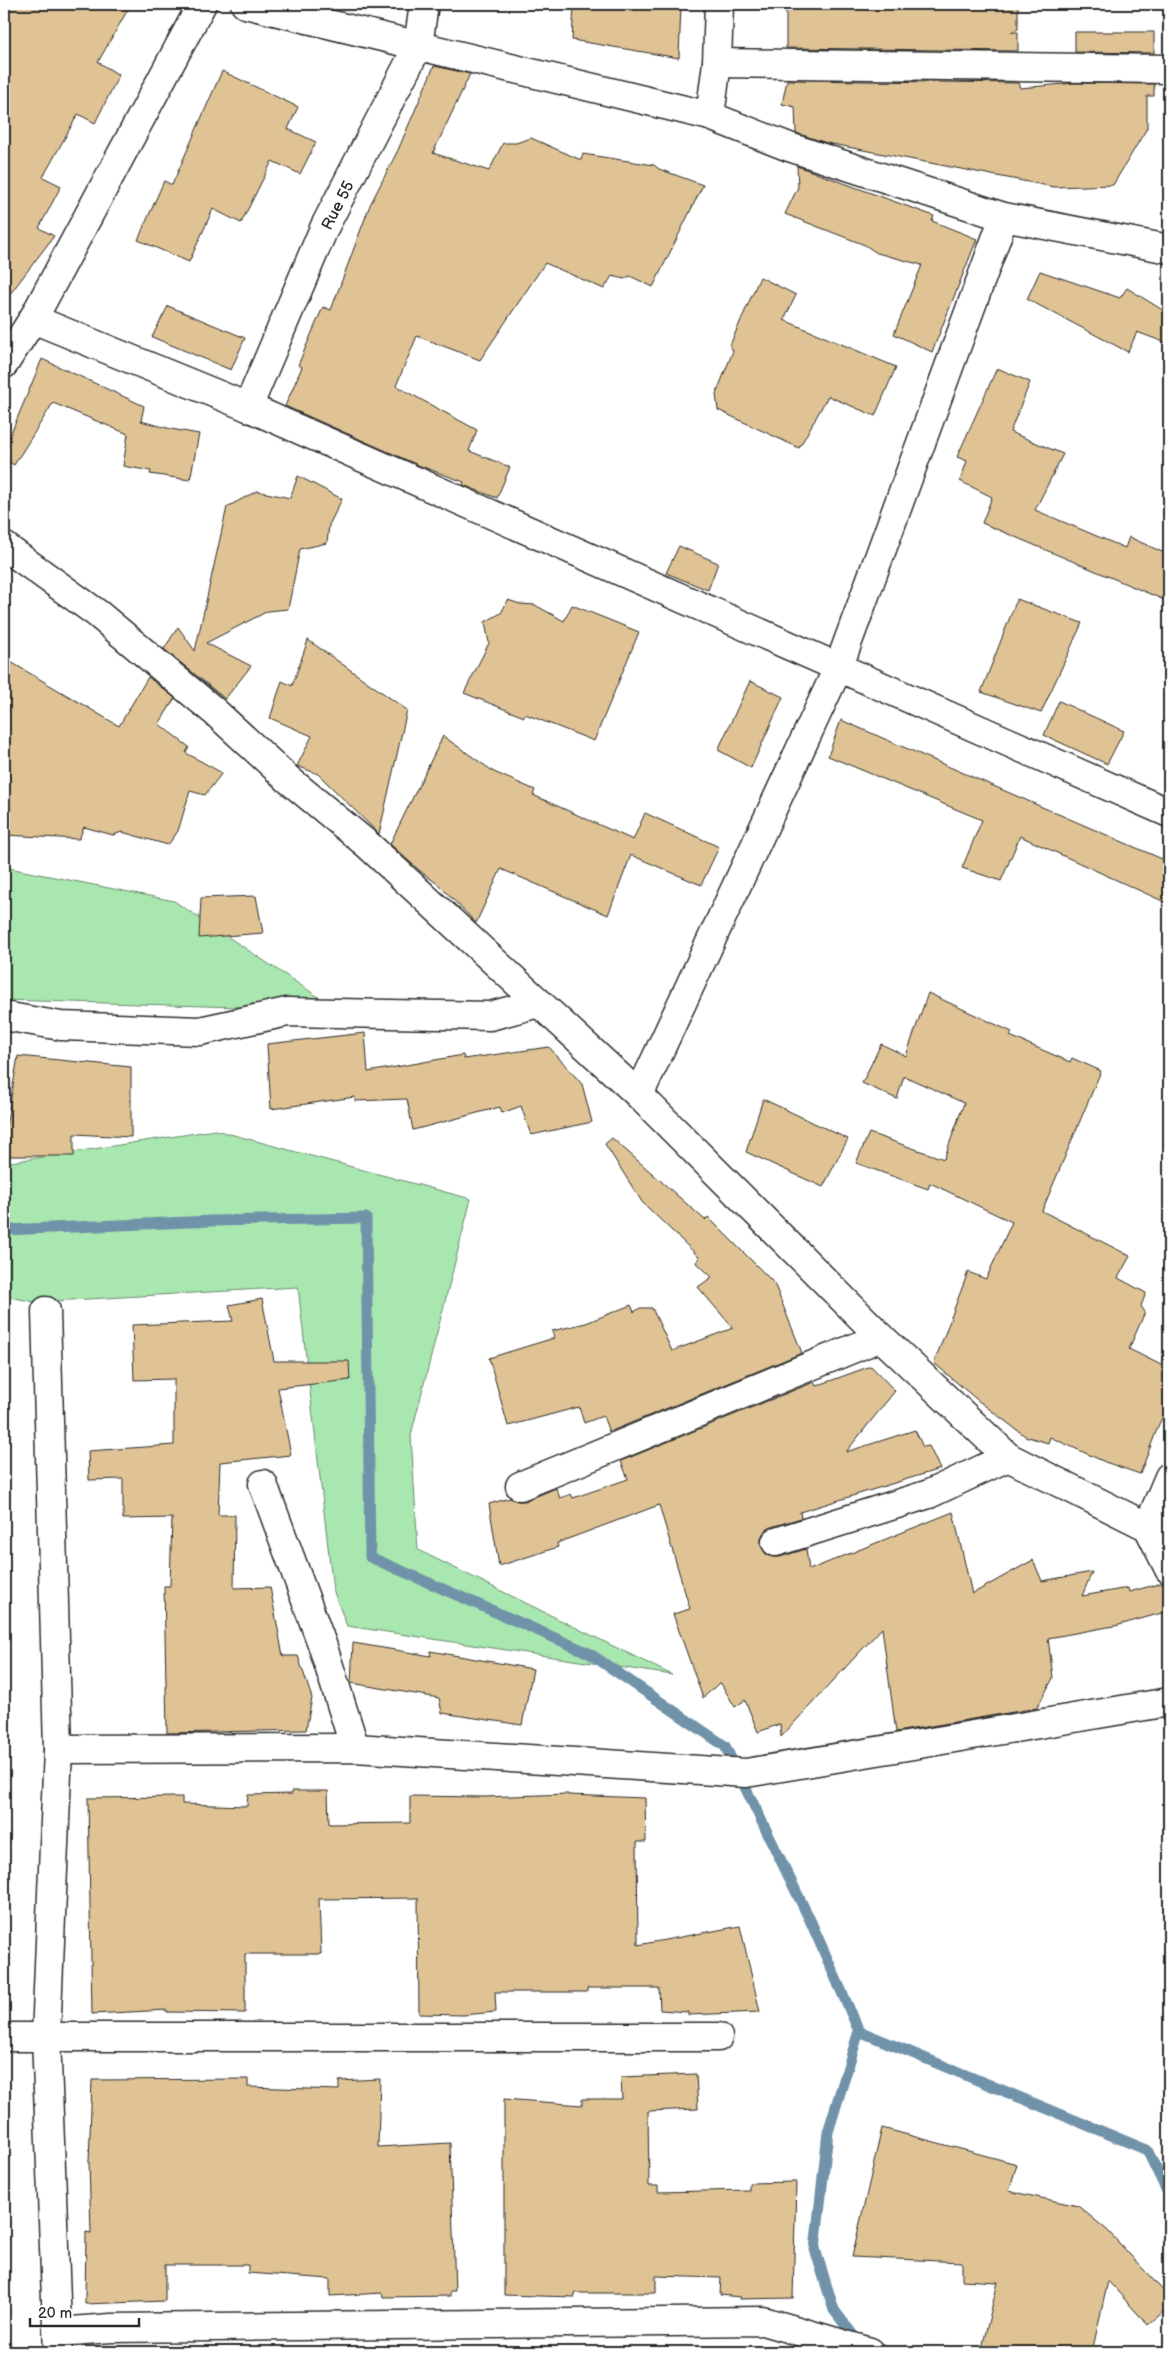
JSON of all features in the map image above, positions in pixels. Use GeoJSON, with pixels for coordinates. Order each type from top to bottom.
{"type":"FeatureCollection","features":[{"type":"Feature","properties":{"kind":"street"},"geometry":{"type":"LineString","coordinates":[[4,364],[34,319],[202,4]]}},
{"type":"Feature","properties":{"kind":"street"},"geometry":{"type":"LineString","coordinates":[[245,4],[710,116],[789,147],[1004,217],[1169,249]]}},
{"type":"Feature","properties":{"kind":"street","name":"Rue 55"},"geometry":{"type":"LineString","coordinates":[[248,407],[326,226],[418,46],[424,4]]}},
{"type":"Feature","properties":{"kind":"street"},"geometry":{"type":"LineString","coordinates":[[710,116],[717,63],[719,4]]}},
{"type":"Feature","properties":{"kind":"street"},"geometry":{"type":"LineString","coordinates":[[717,63],[1169,69]]}},
{"type":"Feature","properties":{"kind":"street"},"geometry":{"type":"LineString","coordinates":[[639,1095],[839,666],[1004,217]]}},
{"type":"Feature","properties":{"kind":"street"},"geometry":{"type":"LineString","coordinates":[[34,319],[248,407],[1169,813]]}},
{"type":"Feature","properties":{"kind":"street"},"geometry":{"type":"LineString","coordinates":[[4,546],[98,614],[215,712],[288,779],[368,845],[639,1095],[881,1337],[1008,1457],[1148,1527],[1169,1569]]}},
{"type":"Feature","properties":{"kind":"street"},"geometry":{"type":"LineString","coordinates":[[4,1016],[61,1026],[200,1031],[287,1012],[490,1016],[538,1003]]}},
{"type":"Feature","properties":{"kind":"street"},"geometry":{"type":"LineString","coordinates":[[46,1310],[58,1749],[46,2037],[58,2342],[111,2328],[763,2321],[870,2352]]}},
{"type":"Feature","properties":{"kind":"street"},"geometry":{"type":"LineString","coordinates":[[520,1486],[881,1337]]}},
{"type":"Feature","properties":{"kind":"street"},"geometry":{"type":"LineString","coordinates":[[776,1542],[929,1494],[1008,1457]]}},
{"type":"Feature","properties":{"kind":"street"},"geometry":{"type":"LineString","coordinates":[[1148,1527],[1169,1478]]}},
{"type":"Feature","properties":{"kind":"street"},"geometry":{"type":"LineString","coordinates":[[263,1484],[322,1644],[355,1748]]}},
{"type":"Feature","properties":{"kind":"street"},"geometry":{"type":"LineString","coordinates":[[58,1749],[355,1748],[746,1773],[1169,1702]]}},
{"type":"Feature","properties":{"kind":"street"},"geometry":{"type":"LineString","coordinates":[[4,2037],[718,2037]]}},
{"type":"Feature","properties":{"kind":"green space"},"geometry":{"type":"Polygon","coordinates":[[[4,867],[174,901],[338,1010],[4,1000],[4,867]]]}},
{"type":"Feature","properties":{"kind":"green space"},"geometry":{"type":"Polygon","coordinates":[[[215,1130],[471,1199],[411,1435],[418,1550],[672,1675],[347,1626],[333,1590],[298,1287],[35,1302],[4,1296],[4,1163],[215,1130]]]}},
{"type":"Feature","properties":{"kind":"building"},"geometry":{"type":"Polygon","coordinates":[[[4,4],[131,4],[98,62],[119,75],[95,123],[78,114],[43,177],[61,186],[39,228],[54,236],[4,302],[4,4]]]}},
{"type":"Feature","properties":{"kind":"building"},"geometry":{"type":"Polygon","coordinates":[[[574,4],[681,4],[679,58],[572,40],[574,4]]]}},
{"type":"Feature","properties":{"kind":"building"},"geometry":{"type":"Polygon","coordinates":[[[786,4],[1018,4],[1018,29],[1011,32],[1018,32],[1018,51],[786,48],[786,4]]]}},
{"type":"Feature","properties":{"kind":"building"},"geometry":{"type":"Polygon","coordinates":[[[1075,32],[1154,32],[1154,53],[1075,52],[1075,32]]]}},
{"type":"Feature","properties":{"kind":"building"},"geometry":{"type":"Polygon","coordinates":[[[434,66],[470,74],[433,153],[489,171],[503,143],[516,143],[531,138],[581,160],[583,154],[654,165],[659,169],[703,185],[653,287],[630,276],[624,279],[612,276],[604,289],[545,263],[480,360],[417,336],[396,386],[477,430],[469,451],[510,467],[497,498],[463,485],[464,482],[418,465],[285,406],[302,367],[298,365],[323,307],[331,310],[370,205],[398,150],[434,66]]]}},
{"type":"Feature","properties":{"kind":"building"},"geometry":{"type":"Polygon","coordinates":[[[222,71],[298,107],[288,129],[316,142],[300,174],[272,161],[241,223],[213,209],[189,262],[138,240],[164,181],[172,185],[222,71]]]}},
{"type":"Feature","properties":{"kind":"building"},"geometry":{"type":"Polygon","coordinates":[[[787,80],[1018,83],[1020,88],[1075,83],[1154,84],[1154,96],[1147,96],[1147,128],[1113,185],[1054,187],[827,143],[796,133],[795,107],[782,104],[787,80]]]}},
{"type":"Feature","properties":{"kind":"building"},"geometry":{"type":"Polygon","coordinates":[[[797,166],[934,216],[932,221],[977,239],[932,352],[894,334],[922,265],[877,253],[865,245],[785,214],[798,187],[797,166]]]}},
{"type":"Feature","properties":{"kind":"building"},"geometry":{"type":"Polygon","coordinates":[[[1040,271],[1120,298],[1127,288],[1169,314],[1169,344],[1137,332],[1128,352],[1027,299],[1040,271]]]}},
{"type":"Feature","properties":{"kind":"building"},"geometry":{"type":"Polygon","coordinates":[[[760,277],[796,295],[784,320],[896,367],[875,416],[828,396],[799,448],[718,410],[716,394],[733,351],[730,345],[760,277]]]}},
{"type":"Feature","properties":{"kind":"building"},"geometry":{"type":"Polygon","coordinates":[[[168,306],[245,338],[231,370],[152,337],[168,306]]]}},
{"type":"Feature","properties":{"kind":"building"},"geometry":{"type":"Polygon","coordinates":[[[42,359],[144,406],[141,421],[199,434],[190,480],[150,474],[151,471],[123,466],[128,434],[53,403],[14,465],[4,459],[4,450],[42,359]]]}},
{"type":"Feature","properties":{"kind":"building"},"geometry":{"type":"Polygon","coordinates":[[[997,368],[1030,382],[1010,432],[1063,454],[1035,510],[1125,548],[1129,537],[1169,555],[1169,602],[982,523],[992,497],[960,481],[967,461],[957,457],[997,368]]]}},
{"type":"Feature","properties":{"kind":"building"},"geometry":{"type":"Polygon","coordinates":[[[298,476],[342,499],[329,525],[327,543],[300,549],[288,609],[268,611],[206,643],[251,666],[225,699],[164,649],[178,627],[195,651],[227,507],[257,491],[290,498],[298,476]]]}},
{"type":"Feature","properties":{"kind":"building"},"geometry":{"type":"Polygon","coordinates":[[[679,546],[718,563],[708,590],[666,573],[679,546]]]}},
{"type":"Feature","properties":{"kind":"building"},"geometry":{"type":"Polygon","coordinates":[[[1017,599],[1082,623],[1041,713],[981,692],[1017,599]]]}},
{"type":"Feature","properties":{"kind":"building"},"geometry":{"type":"Polygon","coordinates":[[[508,600],[520,604],[535,605],[564,621],[572,605],[639,632],[594,741],[525,714],[524,717],[464,693],[489,643],[485,622],[501,613],[508,600]]]}},
{"type":"Feature","properties":{"kind":"building"},"geometry":{"type":"Polygon","coordinates":[[[308,640],[407,710],[379,834],[318,774],[297,766],[312,736],[270,718],[282,681],[292,686],[308,640]]]}},
{"type":"Feature","properties":{"kind":"building"},"geometry":{"type":"Polygon","coordinates":[[[4,658],[119,726],[148,677],[175,698],[159,724],[189,747],[186,753],[222,773],[205,795],[190,791],[178,831],[168,845],[122,832],[113,835],[84,827],[79,839],[4,835],[4,658]]]}},
{"type":"Feature","properties":{"kind":"building"},"geometry":{"type":"Polygon","coordinates":[[[750,681],[783,697],[751,768],[718,750],[750,681]]]}},
{"type":"Feature","properties":{"kind":"building"},"geometry":{"type":"Polygon","coordinates":[[[1059,701],[1124,731],[1107,764],[1044,735],[1059,701]]]}},
{"type":"Feature","properties":{"kind":"building"},"geometry":{"type":"Polygon","coordinates":[[[841,720],[1169,862],[1169,904],[1020,836],[1001,881],[962,868],[982,820],[828,756],[841,720]]]}},
{"type":"Feature","properties":{"kind":"building"},"geometry":{"type":"Polygon","coordinates":[[[443,736],[494,772],[535,790],[533,795],[633,840],[645,813],[719,847],[701,885],[631,855],[608,915],[501,869],[476,923],[439,885],[390,844],[443,736]]]}},
{"type":"Feature","properties":{"kind":"building"},"geometry":{"type":"Polygon","coordinates":[[[256,896],[263,933],[199,938],[201,898],[256,896]]]}},
{"type":"Feature","properties":{"kind":"building"},"geometry":{"type":"Polygon","coordinates":[[[928,993],[1012,1032],[1010,1036],[1070,1062],[1072,1058],[1101,1071],[1042,1211],[1130,1256],[1118,1278],[1146,1293],[1141,1306],[1145,1312],[1129,1349],[1169,1369],[1169,1405],[1159,1424],[1140,1474],[1105,1462],[1050,1437],[1048,1443],[1025,1436],[976,1399],[934,1363],[968,1272],[986,1279],[1012,1222],[930,1183],[928,1189],[856,1163],[869,1133],[944,1159],[964,1103],[904,1076],[897,1099],[862,1083],[881,1044],[906,1056],[928,993]]]}},
{"type":"Feature","properties":{"kind":"building"},"geometry":{"type":"Polygon","coordinates":[[[365,1033],[368,1072],[463,1055],[464,1059],[549,1047],[582,1084],[592,1122],[531,1135],[521,1106],[502,1113],[500,1107],[413,1130],[407,1099],[355,1101],[355,1097],[271,1109],[267,1044],[365,1033]]]}},
{"type":"Feature","properties":{"kind":"building"},"geometry":{"type":"Polygon","coordinates":[[[18,1056],[131,1067],[131,1137],[74,1134],[74,1156],[4,1156],[4,1139],[18,1056]]]}},
{"type":"Feature","properties":{"kind":"building"},"geometry":{"type":"Polygon","coordinates":[[[763,1099],[848,1139],[823,1187],[746,1152],[763,1099]]]}},
{"type":"Feature","properties":{"kind":"building"},"geometry":{"type":"Polygon","coordinates":[[[612,1138],[705,1220],[708,1217],[774,1283],[802,1353],[609,1432],[603,1416],[584,1423],[579,1407],[508,1426],[489,1358],[554,1338],[552,1331],[586,1323],[631,1305],[634,1312],[640,1308],[652,1308],[672,1351],[733,1328],[698,1287],[712,1277],[696,1262],[700,1258],[642,1202],[605,1144],[612,1138]]]}},
{"type":"Feature","properties":{"kind":"building"},"geometry":{"type":"Polygon","coordinates":[[[262,1299],[274,1361],[349,1361],[350,1380],[278,1388],[291,1455],[220,1462],[218,1515],[235,1515],[234,1588],[270,1587],[283,1656],[298,1656],[312,1698],[306,1730],[167,1733],[164,1586],[170,1586],[172,1518],[123,1519],[123,1479],[89,1480],[88,1451],[174,1445],[174,1379],[134,1380],[132,1325],[233,1321],[229,1305],[262,1299]]]}},
{"type":"Feature","properties":{"kind":"building"},"geometry":{"type":"Polygon","coordinates":[[[871,1366],[895,1391],[846,1452],[915,1430],[923,1447],[929,1446],[940,1469],[800,1512],[801,1518],[771,1527],[764,1532],[761,1538],[761,1546],[766,1554],[772,1557],[780,1557],[806,1549],[809,1570],[953,1512],[972,1594],[1033,1560],[1042,1581],[1092,1572],[1082,1596],[1128,1588],[1129,1592],[1162,1583],[1169,1584],[1169,1611],[1119,1625],[1048,1638],[1053,1678],[1037,1708],[896,1732],[882,1628],[781,1737],[780,1724],[758,1732],[745,1700],[735,1707],[720,1682],[703,1698],[673,1614],[690,1609],[659,1505],[557,1543],[558,1547],[499,1566],[489,1504],[510,1498],[517,1501],[525,1501],[556,1488],[560,1498],[571,1494],[573,1498],[628,1479],[621,1461],[814,1382],[816,1386],[871,1366]]]}},
{"type":"Feature","properties":{"kind":"building"},"geometry":{"type":"Polygon","coordinates":[[[353,1643],[431,1656],[430,1651],[533,1669],[522,1725],[442,1713],[439,1698],[351,1683],[353,1643]]]}},
{"type":"Feature","properties":{"kind":"building"},"geometry":{"type":"Polygon","coordinates":[[[292,1791],[328,1791],[329,1824],[410,1823],[410,1796],[484,1797],[568,1794],[645,1798],[646,1842],[637,1842],[638,1945],[740,1926],[760,2012],[688,2015],[688,2012],[660,2010],[659,1988],[587,1988],[587,1992],[495,1992],[496,2012],[463,2015],[419,2014],[418,1898],[319,1899],[321,1954],[245,1954],[245,2013],[167,2012],[167,2010],[92,2014],[88,1798],[182,1797],[182,1804],[247,1806],[248,1795],[292,1794],[292,1791]]]}},
{"type":"Feature","properties":{"kind":"building"},"geometry":{"type":"Polygon","coordinates":[[[696,2074],[698,2109],[648,2111],[649,2186],[658,2186],[658,2192],[749,2190],[749,2183],[796,2182],[793,2298],[739,2299],[740,2297],[720,2295],[721,2278],[656,2276],[656,2293],[575,2293],[575,2297],[504,2295],[504,2099],[582,2105],[582,2099],[622,2099],[621,2077],[696,2074]]]}},
{"type":"Feature","properties":{"kind":"building"},"geometry":{"type":"Polygon","coordinates":[[[248,2079],[248,2087],[339,2090],[339,2081],[380,2079],[378,2147],[450,2143],[455,2291],[450,2291],[450,2296],[383,2297],[382,2293],[330,2296],[330,2279],[248,2273],[248,2265],[165,2265],[165,2301],[85,2304],[86,2232],[91,2233],[89,2162],[92,2080],[248,2079]]]}},
{"type":"Feature","properties":{"kind":"building"},"geometry":{"type":"Polygon","coordinates":[[[882,2128],[1017,2164],[1009,2191],[1078,2206],[1107,2230],[1169,2297],[1169,2307],[1148,2325],[1108,2281],[1092,2352],[981,2352],[998,2282],[962,2280],[962,2262],[852,2257],[882,2128]]]}},
{"type":"Feature","properties":{"kind":"waterway"},"geometry":{"type":"LineString","coordinates":[[4,1230],[212,1221],[366,1218],[370,1557],[589,1653],[725,1746],[810,1920],[859,2031],[1147,2150],[1169,2195]]}},
{"type":"Feature","properties":{"kind":"waterway"},"geometry":{"type":"LineString","coordinates":[[859,2031],[828,2132],[815,2249],[834,2310],[859,2343]]}}]}
